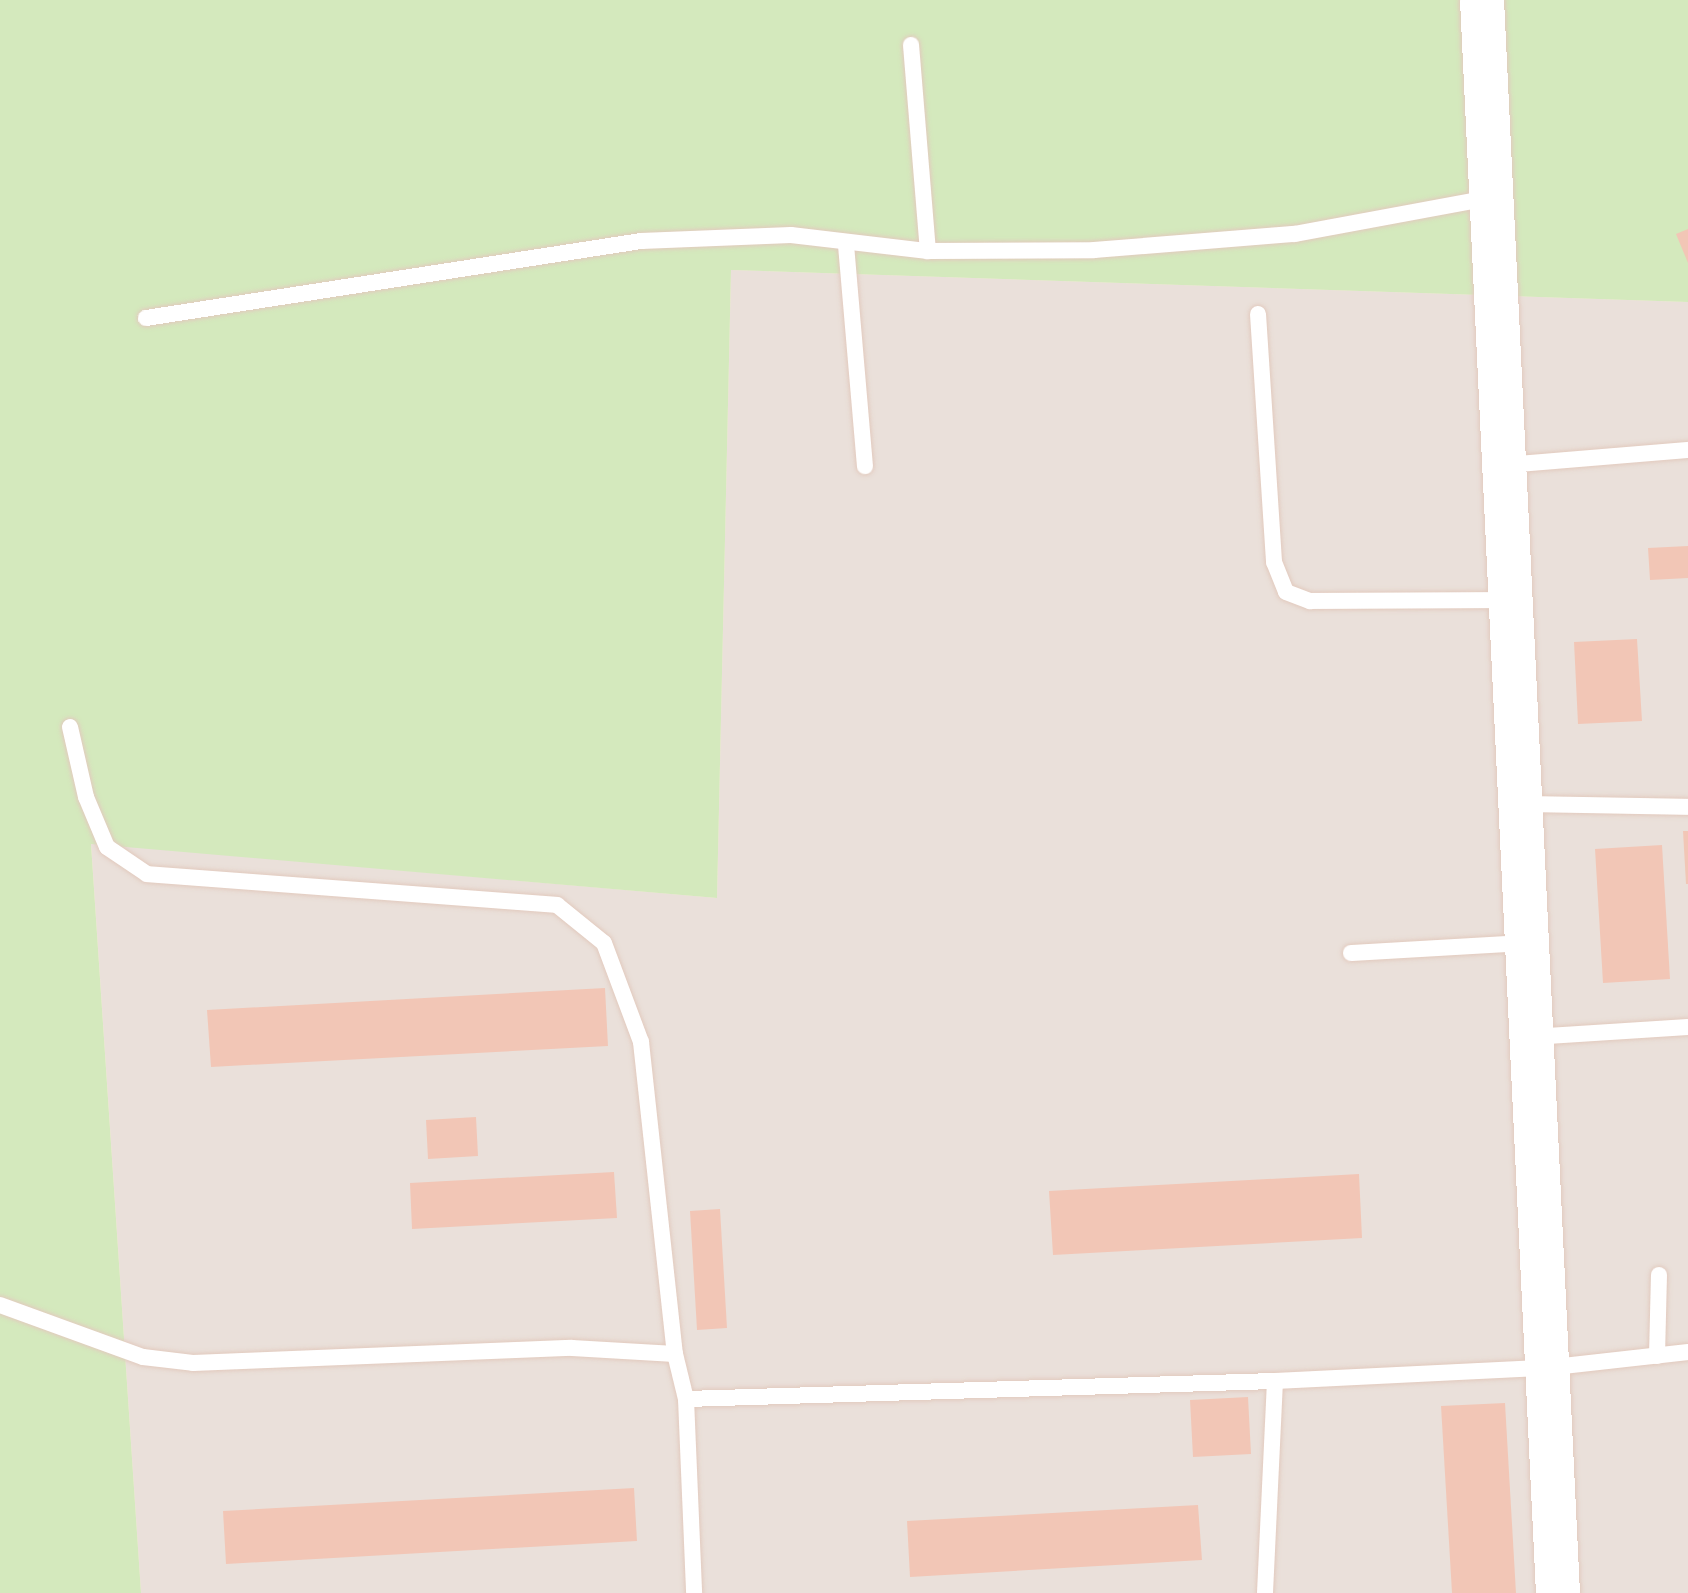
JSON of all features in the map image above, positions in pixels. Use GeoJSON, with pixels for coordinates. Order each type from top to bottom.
{"type":"FeatureCollection","features":[{"type":"Feature","properties":{"kind":"main road"},"geometry":{"type":"LineString","coordinates":[[1482,0],[1558,1593]]}},
{"type":"Feature","properties":{"kind":"lane"},"geometry":{"type":"LineString","coordinates":[[911,45],[928,251]]}},
{"type":"Feature","properties":{"kind":"lane"},"geometry":{"type":"LineString","coordinates":[[146,318],[641,241],[791,235],[846,245],[928,251],[1209,245],[1491,198]]}},
{"type":"Feature","properties":{"kind":"lane"},"geometry":{"type":"LineString","coordinates":[[846,245],[865,466]]}},
{"type":"Feature","properties":{"kind":"lane"},"geometry":{"type":"LineString","coordinates":[[1258,314],[1274,562],[1286,592],[1310,601],[1510,600]]}},
{"type":"Feature","properties":{"kind":"lane"},"geometry":{"type":"LineString","coordinates":[[1503,465],[1688,450]]}},
{"type":"Feature","properties":{"kind":"lane"},"geometry":{"type":"LineString","coordinates":[[70,727],[86,797],[107,847],[147,874],[557,905],[604,943],[641,1042],[675,1354],[686,1399],[694,1593]]}},
{"type":"Feature","properties":{"kind":"lane"},"geometry":{"type":"LineString","coordinates":[[1519,804],[1688,807]]}},
{"type":"Feature","properties":{"kind":"lane"},"geometry":{"type":"LineString","coordinates":[[1351,953],[1526,943]]}},
{"type":"Feature","properties":{"kind":"lane"},"geometry":{"type":"LineString","coordinates":[[1530,1037],[1688,1027]]}},
{"type":"Feature","properties":{"kind":"lane"},"geometry":{"type":"LineString","coordinates":[[1657,1356],[1659,1275]]}},
{"type":"Feature","properties":{"kind":"lane"},"geometry":{"type":"LineString","coordinates":[[0,1305],[143,1357],[193,1363],[572,1348],[675,1354]]}},
{"type":"Feature","properties":{"kind":"lane"},"geometry":{"type":"LineString","coordinates":[[686,1399],[1275,1381],[1545,1368],[1688,1352]]}},
{"type":"Feature","properties":{"kind":"lane"},"geometry":{"type":"LineString","coordinates":[[1265,1593],[1275,1381]]}},
{"type":"Feature","properties":{"kind":"shaded area"},"geometry":{"type":"Polygon","coordinates":[[[731,270],[1688,302],[1688,1593],[141,1593],[91,843],[717,898],[731,270]]]}},
{"type":"Feature","properties":{"kind":"green space"},"geometry":{"type":"Polygon","coordinates":[[[0,0],[1688,0],[1688,302],[731,270],[717,898],[91,844],[141,1593],[0,1593],[0,0]]]}},
{"type":"Feature","properties":{"kind":"building"},"geometry":{"type":"Polygon","coordinates":[[[1688,229],[1688,263],[1676,234],[1688,229]]]}},
{"type":"Feature","properties":{"kind":"building"},"geometry":{"type":"Polygon","coordinates":[[[1688,546],[1688,578],[1650,580],[1648,548],[1688,546]]]}},
{"type":"Feature","properties":{"kind":"building"},"geometry":{"type":"Polygon","coordinates":[[[1637,639],[1642,721],[1578,724],[1574,642],[1637,639]]]}},
{"type":"Feature","properties":{"kind":"building"},"geometry":{"type":"Polygon","coordinates":[[[1683,831],[1688,831],[1688,884],[1686,884],[1683,831]]]}},
{"type":"Feature","properties":{"kind":"building"},"geometry":{"type":"Polygon","coordinates":[[[1662,845],[1670,979],[1603,983],[1595,849],[1662,845]]]}},
{"type":"Feature","properties":{"kind":"building"},"geometry":{"type":"Polygon","coordinates":[[[605,988],[608,1046],[211,1067],[207,1010],[605,988]]]}},
{"type":"Feature","properties":{"kind":"building"},"geometry":{"type":"Polygon","coordinates":[[[476,1117],[478,1156],[428,1159],[426,1120],[476,1117]]]}},
{"type":"Feature","properties":{"kind":"building"},"geometry":{"type":"Polygon","coordinates":[[[614,1172],[617,1218],[412,1229],[410,1183],[614,1172]]]}},
{"type":"Feature","properties":{"kind":"building"},"geometry":{"type":"Polygon","coordinates":[[[1359,1174],[1362,1238],[1053,1255],[1049,1191],[1359,1174]]]}},
{"type":"Feature","properties":{"kind":"building"},"geometry":{"type":"Polygon","coordinates":[[[720,1209],[727,1328],[697,1330],[690,1211],[720,1209]]]}},
{"type":"Feature","properties":{"kind":"building"},"geometry":{"type":"Polygon","coordinates":[[[1248,1397],[1251,1454],[1193,1457],[1190,1400],[1248,1397]]]}},
{"type":"Feature","properties":{"kind":"building"},"geometry":{"type":"Polygon","coordinates":[[[1505,1403],[1516,1593],[1452,1593],[1441,1406],[1505,1403]]]}},
{"type":"Feature","properties":{"kind":"building"},"geometry":{"type":"Polygon","coordinates":[[[634,1488],[637,1541],[226,1564],[223,1511],[634,1488]]]}},
{"type":"Feature","properties":{"kind":"building"},"geometry":{"type":"Polygon","coordinates":[[[1198,1505],[1202,1560],[910,1577],[907,1521],[1198,1505]]]}}]}
